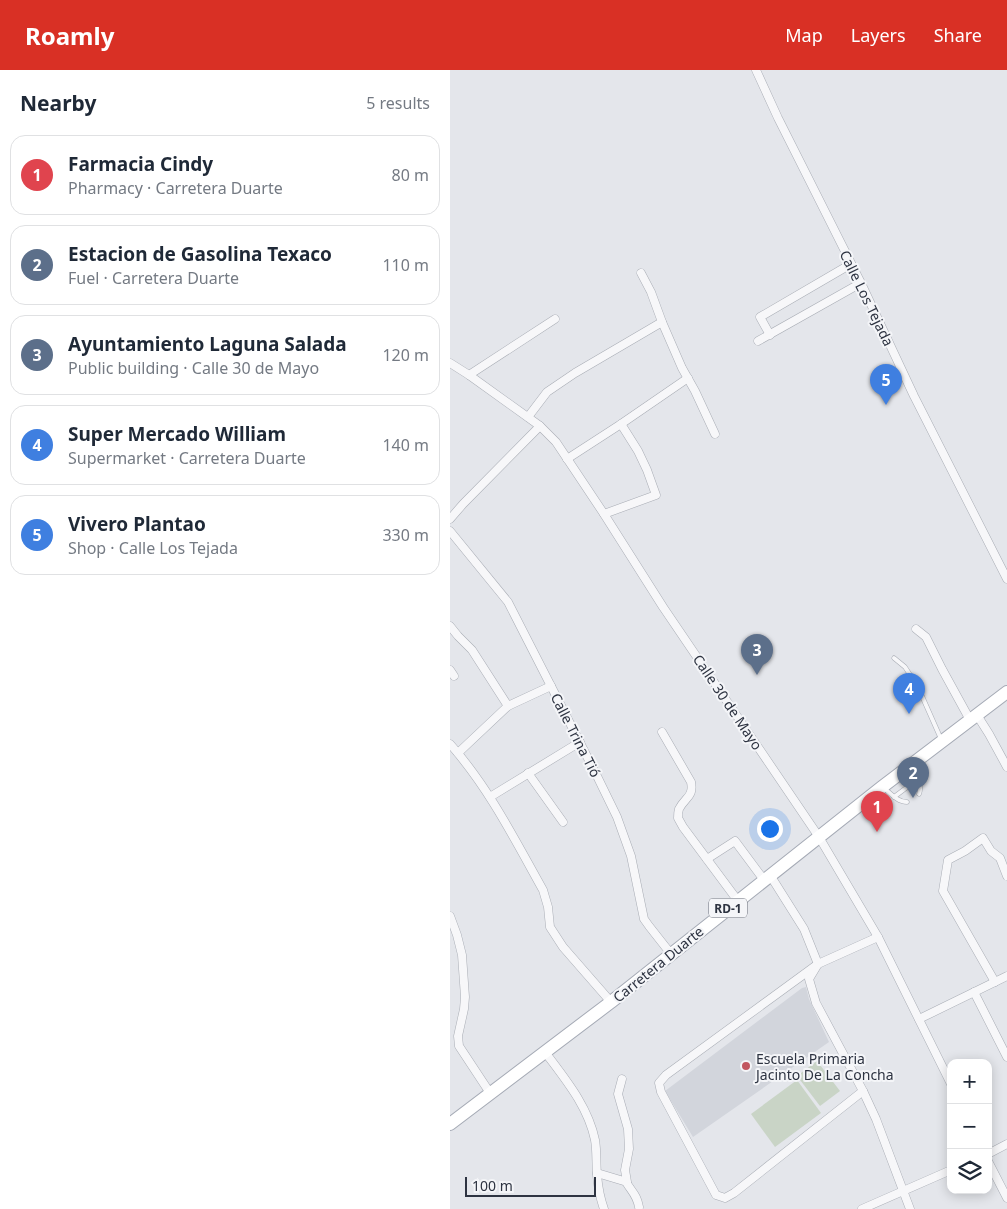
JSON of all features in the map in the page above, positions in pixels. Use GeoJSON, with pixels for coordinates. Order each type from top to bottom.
{"type":"FeatureCollection","features":[{"type":"Feature","properties":{"kind":"main road","name":"Carretera Duarte"},"geometry":{"type":"LineString","coordinates":[[450,1124],[610,1002],[882,787],[1007,692]]}},
{"type":"Feature","properties":{"kind":"street","name":"Calle Los Tejada"},"geometry":{"type":"LineString","coordinates":[[756,70],[861,283],[914,396],[1007,579]]}},
{"type":"Feature","properties":{"kind":"street"},"geometry":{"type":"LineString","coordinates":[[770,335],[760,317],[851,264]]}},
{"type":"Feature","properties":{"kind":"street"},"geometry":{"type":"LineString","coordinates":[[642,273],[682,368],[715,434]]}},
{"type":"Feature","properties":{"kind":"street"},"geometry":{"type":"LineString","coordinates":[[758,342],[861,283]]}},
{"type":"Feature","properties":{"kind":"street"},"geometry":{"type":"LineString","coordinates":[[469,375],[556,319]]}},
{"type":"Feature","properties":{"kind":"street"},"geometry":{"type":"LineString","coordinates":[[528,417],[547,392],[575,373],[662,322]]}},
{"type":"Feature","properties":{"kind":"street","name":"Calle 30 de Mayo"},"geometry":{"type":"LineString","coordinates":[[450,363],[528,417],[556,442],[663,607],[820,836],[878,937],[947,1076]]}},
{"type":"Feature","properties":{"kind":"street"},"geometry":{"type":"LineString","coordinates":[[567,459],[688,378]]}},
{"type":"Feature","properties":{"kind":"street"},"geometry":{"type":"LineString","coordinates":[[604,514],[656,496],[638,451],[621,424]]}},
{"type":"Feature","properties":{"kind":"street"},"geometry":{"type":"LineString","coordinates":[[450,519],[540,426]]}},
{"type":"Feature","properties":{"kind":"street","name":"Calle Trina Tió"},"geometry":{"type":"LineString","coordinates":[[450,531],[508,602],[597,776],[624,837],[631,856],[644,919],[671,954]]}},
{"type":"Feature","properties":{"kind":"street"},"geometry":{"type":"LineString","coordinates":[[450,626],[472,650],[508,706]]}},
{"type":"Feature","properties":{"kind":"street"},"geometry":{"type":"LineString","coordinates":[[916,629],[926,637],[942,669],[974,717],[989,734],[1007,767]]}},
{"type":"Feature","properties":{"kind":"street"},"geometry":{"type":"LineString","coordinates":[[458,753],[508,706],[551,686]]}},
{"type":"Feature","properties":{"kind":"street"},"geometry":{"type":"LineString","coordinates":[[662,732],[691,782],[692,790],[679,809],[678,818],[738,901]]}},
{"type":"Feature","properties":{"kind":"street"},"geometry":{"type":"LineString","coordinates":[[490,797],[580,742]]}},
{"type":"Feature","properties":{"kind":"street"},"geometry":{"type":"LineString","coordinates":[[450,744],[490,797],[544,890],[550,927],[563,947],[610,1002]]}},
{"type":"Feature","properties":{"kind":"street"},"geometry":{"type":"LineString","coordinates":[[528,774],[563,822]]}},
{"type":"Feature","properties":{"kind":"street"},"geometry":{"type":"LineString","coordinates":[[995,982],[943,890],[948,860],[983,838],[991,851],[1000,858],[1007,876]]}},
{"type":"Feature","properties":{"kind":"street"},"geometry":{"type":"LineString","coordinates":[[707,859],[736,841],[767,878],[804,929],[818,964]]}},
{"type":"Feature","properties":{"kind":"street"},"geometry":{"type":"LineString","coordinates":[[450,916],[462,956],[465,997],[458,1036],[460,1046],[490,1094]]}},
{"type":"Feature","properties":{"kind":"street"},"geometry":{"type":"LineString","coordinates":[[863,1091],[734,1193],[725,1198],[716,1195],[661,1092],[659,1083],[666,1075],[818,964],[878,937]]}},
{"type":"Feature","properties":{"kind":"street"},"geometry":{"type":"LineString","coordinates":[[818,964],[809,979],[816,1003],[876,1119],[910,1209]]}},
{"type":"Feature","properties":{"kind":"street"},"geometry":{"type":"LineString","coordinates":[[919,1019],[1007,976]]}},
{"type":"Feature","properties":{"kind":"street"},"geometry":{"type":"LineString","coordinates":[[974,992],[1007,1057]]}},
{"type":"Feature","properties":{"kind":"street"},"geometry":{"type":"LineString","coordinates":[[545,1052],[574,1092],[590,1121],[595,1140],[597,1173],[604,1209]]}},
{"type":"Feature","properties":{"kind":"street"},"geometry":{"type":"LineString","coordinates":[[622,1079],[618,1094],[628,1129],[629,1149],[625,1170],[626,1182],[637,1197],[639,1207]]}},
{"type":"Feature","properties":{"kind":"street"},"geometry":{"type":"LineString","coordinates":[[992,1152],[1007,1144]]}},
{"type":"Feature","properties":{"kind":"street"},"geometry":{"type":"LineString","coordinates":[[992,1169],[1007,1198]]}},
{"type":"Feature","properties":{"kind":"street"},"geometry":{"type":"LineString","coordinates":[[862,1209],[947,1172]]}},
{"type":"Feature","properties":{"kind":"street"},"geometry":{"type":"LineString","coordinates":[[597,1173],[626,1182]]}},
{"type":"Feature","properties":{"kind":"lane"},"geometry":{"type":"LineString","coordinates":[[894,658],[905,667],[918,687],[942,742]]}},
{"type":"Feature","properties":{"kind":"lane"},"geometry":{"type":"LineString","coordinates":[[911,765],[921,786],[919,794]]}},
{"type":"Feature","properties":{"kind":"lane"},"geometry":{"type":"LineString","coordinates":[[894,797],[918,779]]}},
{"type":"Feature","properties":{"kind":"lane"},"geometry":{"type":"LineString","coordinates":[[882,787],[902,802],[907,802]]}},
{"type":"Feature","properties":{"kind":"shaded area","name":"Escuela Primaria Jacinto De La Concha"},"geometry":{"type":"Polygon","coordinates":[[[806,987],[809,999],[829,1042],[693,1137],[665,1091],[802,988],[806,987]]]}},
{"type":"Feature","properties":{"kind":"green space"},"geometry":{"type":"Polygon","coordinates":[[[817,1061],[840,1091],[820,1106],[797,1076],[817,1061]]]}},
{"type":"Feature","properties":{"kind":"green space"},"geometry":{"type":"Polygon","coordinates":[[[797,1080],[821,1113],[775,1147],[751,1114],[797,1080]]]}},
{"type":"Feature","properties":{"kind":"place","name":"Vivero Plantao"},"geometry":{"type":"Point","coordinates":[886,405]}},
{"type":"Feature","properties":{"kind":"place","name":"Ayuntamiento Laguna Salada"},"geometry":{"type":"Point","coordinates":[757,675]}},
{"type":"Feature","properties":{"kind":"place","name":"Super Mercado William"},"geometry":{"type":"Point","coordinates":[909,714]}},
{"type":"Feature","properties":{"kind":"place","name":"Estacion de Gasolina Texaco"},"geometry":{"type":"Point","coordinates":[913,798]}},
{"type":"Feature","properties":{"kind":"place","name":"Farmacia Cindy"},"geometry":{"type":"Point","coordinates":[877,832]}},
{"type":"Feature","properties":{"kind":"place","name":"Escuela Primaria Jacinto De La Concha"},"geometry":{"type":"Point","coordinates":[746,1066]}}]}
